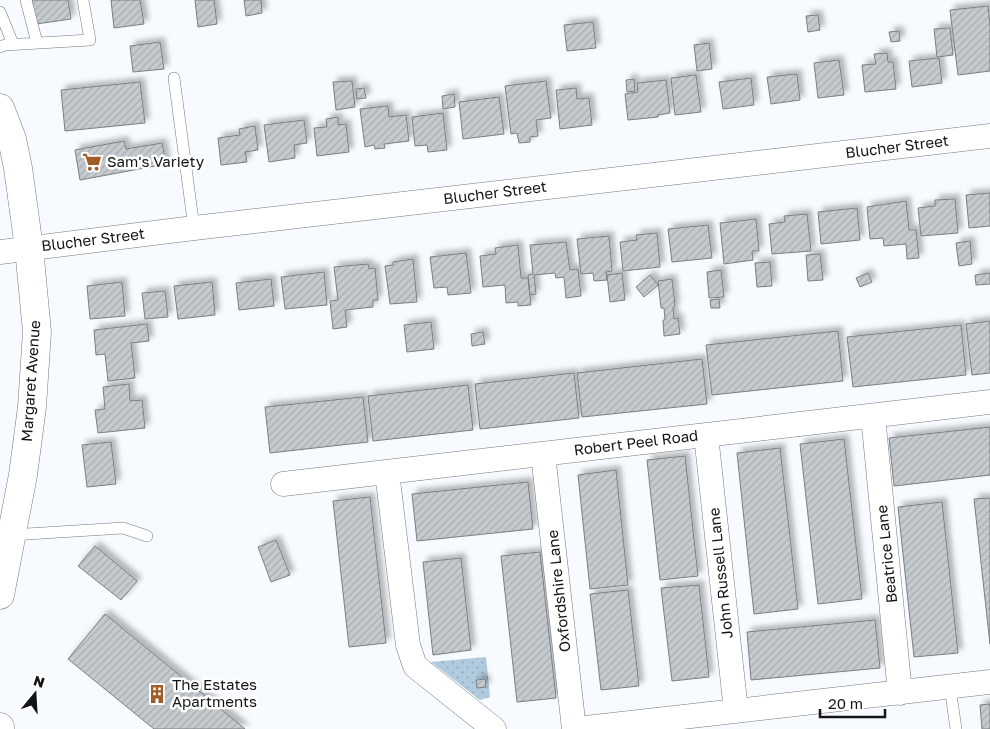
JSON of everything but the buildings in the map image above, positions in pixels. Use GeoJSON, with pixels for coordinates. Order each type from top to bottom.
{"type":"FeatureCollection","features":[{"type":"Feature","properties":{"kind":"street","name":"Margaret Avenue"},"geometry":{"type":"LineString","coordinates":[[0,108],[12,138],[18,168],[29,248],[37,332],[32,407],[23,475],[0,595]]}},
{"type":"Feature","properties":{"kind":"street","name":"Blucher Street"},"geometry":{"type":"LineString","coordinates":[[0,252],[990,136]]}},
{"type":"Feature","properties":{"kind":"street","name":"Robert Peel Road"},"geometry":{"type":"LineString","coordinates":[[283,484],[990,402]]}},
{"type":"Feature","properties":{"kind":"street","name":"Beatrice Lane"},"geometry":{"type":"LineString","coordinates":[[873,416],[900,693]]}},
{"type":"Feature","properties":{"kind":"street","name":"John Russell Lane"},"geometry":{"type":"LineString","coordinates":[[706,435],[736,711]]}},
{"type":"Feature","properties":{"kind":"street","name":"Oxfordshire Lane"},"geometry":{"type":"LineString","coordinates":[[543,454],[576,729]]}},
{"type":"Feature","properties":{"kind":"street"},"geometry":{"type":"LineString","coordinates":[[387,472],[408,645],[415,666],[494,729]]}},
{"type":"Feature","properties":{"kind":"street"},"geometry":{"type":"LineString","coordinates":[[576,729],[990,682]]}},
{"type":"Feature","properties":{"kind":"lane"},"geometry":{"type":"LineString","coordinates":[[26,0],[37,43]]}},
{"type":"Feature","properties":{"kind":"lane"},"geometry":{"type":"LineString","coordinates":[[0,47],[13,44],[90,40],[83,0]]}},
{"type":"Feature","properties":{"kind":"lane"},"geometry":{"type":"LineString","coordinates":[[0,12],[13,44]]}},
{"type":"Feature","properties":{"kind":"lane"},"geometry":{"type":"LineString","coordinates":[[174,78],[194,228]]}},
{"type":"Feature","properties":{"kind":"lane"},"geometry":{"type":"LineString","coordinates":[[11,536],[123,528],[147,536]]}},
{"type":"Feature","properties":{"kind":"lane"},"geometry":{"type":"LineString","coordinates":[[950,687],[956,729]]}},
{"type":"Feature","properties":{"kind":"shaded area"},"geometry":{"type":"Polygon","coordinates":[[[486,657],[490,697],[480,700],[431,662],[486,657]]]}},
{"type":"Feature","properties":{"kind":"place","name":"Sam's Variety"},"geometry":{"type":"Point","coordinates":[92,162]}},
{"type":"Feature","properties":{"kind":"place","name":"The Estates Apartments"},"geometry":{"type":"Point","coordinates":[157,694]}}]}
